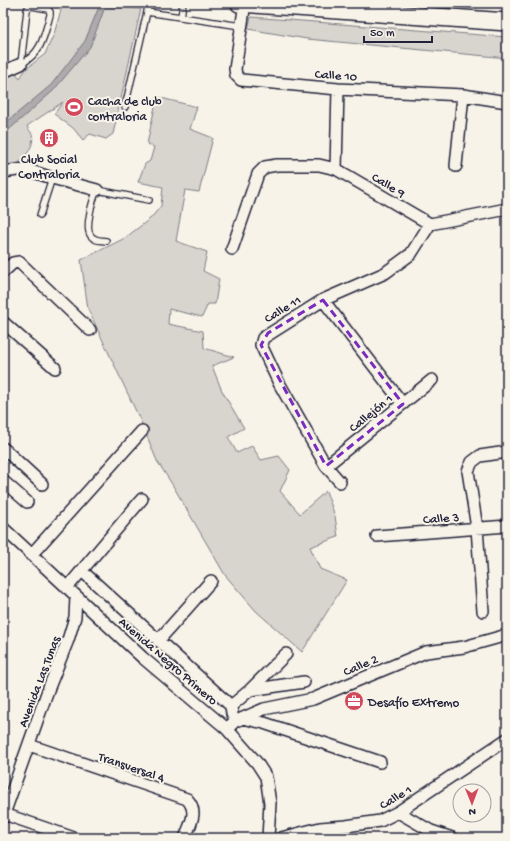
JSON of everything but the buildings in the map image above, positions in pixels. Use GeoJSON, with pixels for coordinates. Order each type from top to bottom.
{"type":"FeatureCollection","features":[{"type":"Feature","properties":{"kind":"main road"},"geometry":{"type":"LineString","coordinates":[[239,3],[507,22]]}},
{"type":"Feature","properties":{"kind":"street","name":"Calle 10"},"geometry":{"type":"LineString","coordinates":[[245,3],[235,69],[236,75],[241,80],[338,89],[463,95],[507,102]]}},
{"type":"Feature","properties":{"kind":"street"},"geometry":{"type":"LineString","coordinates":[[3,72],[21,64]]}},
{"type":"Feature","properties":{"kind":"street"},"geometry":{"type":"LineString","coordinates":[[336,169],[338,89]]}},
{"type":"Feature","properties":{"kind":"street"},"geometry":{"type":"LineString","coordinates":[[456,166],[463,95]]}},
{"type":"Feature","properties":{"kind":"street","name":"Calle 9"},"geometry":{"type":"LineString","coordinates":[[232,249],[258,174],[265,167],[277,165],[319,165],[336,169],[430,224]]}},
{"type":"Feature","properties":{"kind":"street"},"geometry":{"type":"LineString","coordinates":[[3,172],[25,169],[97,190]]}},
{"type":"Feature","properties":{"kind":"street"},"geometry":{"type":"LineString","coordinates":[[430,224],[507,209]]}},
{"type":"Feature","properties":{"kind":"street","name":"Calle 11"},"geometry":{"type":"LineString","coordinates":[[340,482],[326,466],[279,383],[261,345],[263,338],[268,333],[323,300],[384,273],[411,254],[430,224]]}},
{"type":"Feature","properties":{"kind":"street"},"geometry":{"type":"LineString","coordinates":[[3,272],[13,262],[19,262],[90,330]]}},
{"type":"Feature","properties":{"kind":"street"},"geometry":{"type":"LineString","coordinates":[[323,300],[403,404]]}},
{"type":"Feature","properties":{"kind":"street"},"geometry":{"type":"LineString","coordinates":[[3,322],[56,368]]}},
{"type":"Feature","properties":{"kind":"street","name":"Callejón 1"},"geometry":{"type":"LineString","coordinates":[[326,466],[432,380]]}},
{"type":"Feature","properties":{"kind":"street"},"geometry":{"type":"LineString","coordinates":[[30,555],[142,431]]}},
{"type":"Feature","properties":{"kind":"street"},"geometry":{"type":"LineString","coordinates":[[483,611],[477,528],[468,471],[472,462],[480,456],[507,452]]}},
{"type":"Feature","properties":{"kind":"street"},"geometry":{"type":"LineString","coordinates":[[5,454],[42,484]]}},
{"type":"Feature","properties":{"kind":"street"},"geometry":{"type":"LineString","coordinates":[[3,481],[27,502]]}},
{"type":"Feature","properties":{"kind":"street"},"geometry":{"type":"LineString","coordinates":[[67,588],[142,499]]}},
{"type":"Feature","properties":{"kind":"street","name":"Calle 3"},"geometry":{"type":"LineString","coordinates":[[377,536],[507,526]]}},
{"type":"Feature","properties":{"kind":"street","name":"Avenida Negro Primero"},"geometry":{"type":"LineString","coordinates":[[3,528],[30,555],[143,658],[235,723],[266,777],[270,803],[268,838]]}},
{"type":"Feature","properties":{"kind":"street"},"geometry":{"type":"LineString","coordinates":[[82,571],[231,706],[235,723],[264,722],[380,762]]}},
{"type":"Feature","properties":{"kind":"street"},"geometry":{"type":"LineString","coordinates":[[158,641],[212,581]]}},
{"type":"Feature","properties":{"kind":"street","name":"Avenida Las Tunas"},"geometry":{"type":"LineString","coordinates":[[4,815],[68,640],[75,617],[76,597]]}},
{"type":"Feature","properties":{"kind":"street","name":"Calle 2"},"geometry":{"type":"LineString","coordinates":[[235,723],[264,709],[313,699],[426,652],[464,647],[507,635]]}},
{"type":"Feature","properties":{"kind":"street"},"geometry":{"type":"LineString","coordinates":[[231,706],[250,690],[286,654]]}},
{"type":"Feature","properties":{"kind":"street"},"geometry":{"type":"LineString","coordinates":[[250,690],[304,682]]}},
{"type":"Feature","properties":{"kind":"street","name":"Calle 1"},"geometry":{"type":"LineString","coordinates":[[282,838],[320,828],[380,821],[398,812],[507,739]]}},
{"type":"Feature","properties":{"kind":"street","name":"Transversal 4"},"geometry":{"type":"LineString","coordinates":[[29,745],[187,799],[193,806],[194,814],[185,838]]}},
{"type":"Feature","properties":{"kind":"street"},"geometry":{"type":"LineString","coordinates":[[398,812],[433,834],[452,838]]}},
{"type":"Feature","properties":{"kind":"street"},"geometry":{"type":"LineString","coordinates":[[4,815],[74,838]]}},
{"type":"Feature","properties":{"kind":"lane"},"geometry":{"type":"LineString","coordinates":[[125,107],[148,3]]}},
{"type":"Feature","properties":{"kind":"lane"},"geometry":{"type":"LineString","coordinates":[[181,17],[182,3]]}},
{"type":"Feature","properties":{"kind":"lane"},"geometry":{"type":"LineString","coordinates":[[32,6],[48,9],[50,15],[39,49],[34,56],[21,64],[28,8],[32,6]]}},
{"type":"Feature","properties":{"kind":"lane"},"geometry":{"type":"LineString","coordinates":[[147,12],[241,26]]}},
{"type":"Feature","properties":{"kind":"lane"},"geometry":{"type":"LineString","coordinates":[[40,214],[52,178]]}},
{"type":"Feature","properties":{"kind":"lane"},"geometry":{"type":"LineString","coordinates":[[106,241],[96,240],[89,232],[89,223],[97,190],[150,200]]}},
{"type":"Feature","properties":{"kind":"highlighted area"},"geometry":{"type":"Polygon","coordinates":[[[323,300],[403,404],[326,466],[261,345],[268,333],[323,300]]]}},
{"type":"Feature","properties":{"kind":"shaded area"},"geometry":{"type":"Polygon","coordinates":[[[63,3],[141,9],[113,134],[106,139],[90,134],[83,140],[73,128],[54,114],[63,102],[27,126],[32,134],[33,140],[28,152],[19,163],[3,173],[3,75],[15,72],[20,78],[26,69],[45,54],[54,34],[63,3]]]}},
{"type":"Feature","properties":{"kind":"shaded area"},"geometry":{"type":"Polygon","coordinates":[[[98,9],[104,10],[90,47],[53,91],[3,135],[3,125],[51,85],[85,41],[98,9]]]}},
{"type":"Feature","properties":{"kind":"shaded area"},"geometry":{"type":"Polygon","coordinates":[[[251,17],[507,37],[507,58],[307,39],[248,29],[251,17]]]}},
{"type":"Feature","properties":{"kind":"shaded area"},"geometry":{"type":"Polygon","coordinates":[[[157,97],[197,107],[190,129],[213,138],[199,192],[185,190],[176,241],[207,252],[203,271],[219,279],[215,304],[208,304],[202,317],[169,309],[168,324],[203,331],[204,348],[234,357],[212,366],[222,391],[244,428],[228,437],[237,453],[252,446],[261,460],[279,456],[290,470],[280,491],[300,514],[326,491],[335,516],[338,537],[310,547],[320,569],[347,580],[302,652],[256,611],[225,575],[157,461],[142,424],[88,309],[81,260],[125,238],[151,218],[161,206],[163,187],[138,182],[145,164],[150,161],[154,147],[147,144],[157,97]]]}},
{"type":"Feature","properties":{"kind":"place","name":"Cacha de club contraloria"},"geometry":{"type":"Point","coordinates":[74,107]}},
{"type":"Feature","properties":{"kind":"place","name":"Club Social Contraloria"},"geometry":{"type":"Point","coordinates":[49,138]}},
{"type":"Feature","properties":{"kind":"place","name":"Desafío Extremo"},"geometry":{"type":"Point","coordinates":[354,701]}}]}
